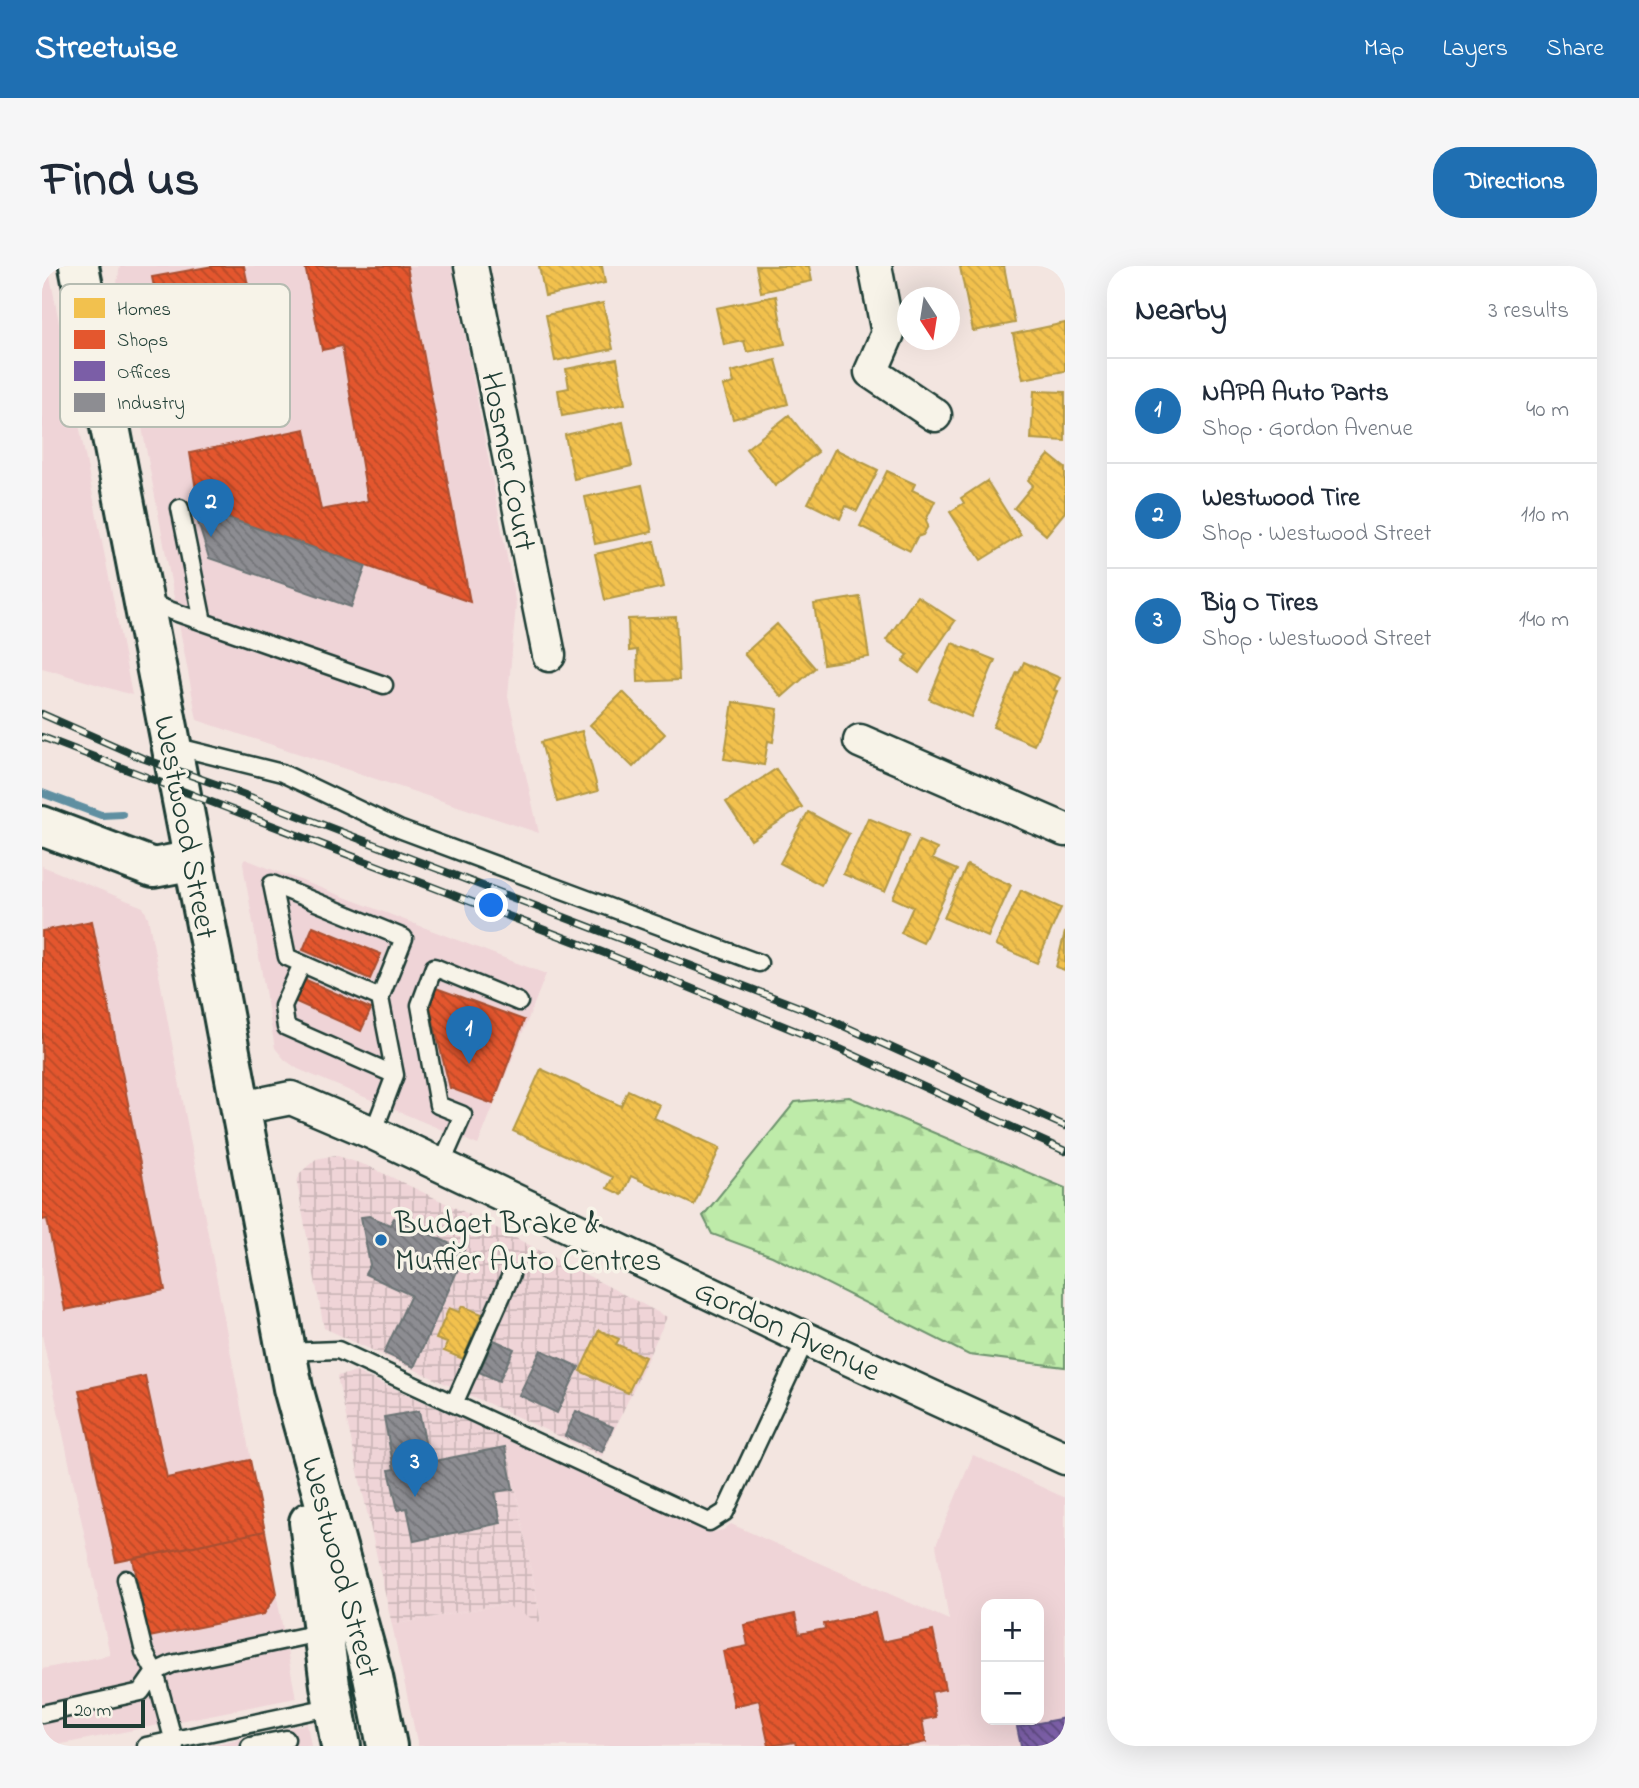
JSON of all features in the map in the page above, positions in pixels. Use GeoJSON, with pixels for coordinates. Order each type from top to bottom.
{"type":"FeatureCollection","features":[{"type":"Feature","properties":{"kind":"main road","name":"Westwood Street"},"geometry":{"type":"LineString","coordinates":[[79,266],[82,284]]}},
{"type":"Feature","properties":{"kind":"main road","name":"Westwood Street"},"geometry":{"type":"LineString","coordinates":[[110,427],[289,1370],[341,1746]]}},
{"type":"Feature","properties":{"kind":"main road"},"geometry":{"type":"LineString","coordinates":[[42,827],[153,868],[194,860]]}},
{"type":"Feature","properties":{"kind":"main road","name":"Westwood Street"},"geometry":{"type":"LineString","coordinates":[[289,1370],[373,1677],[387,1746]]}},
{"type":"Feature","properties":{"kind":"street","name":"Hosmer Court"},"geometry":{"type":"LineString","coordinates":[[471,266],[549,655]]}},
{"type":"Feature","properties":{"kind":"street"},"geometry":{"type":"LineString","coordinates":[[875,266],[888,333],[871,372],[935,415]]}},
{"type":"Feature","properties":{"kind":"street"},"geometry":{"type":"LineString","coordinates":[[860,740],[1065,830]]}},
{"type":"Feature","properties":{"kind":"street","name":"Gordon Avenue"},"geometry":{"type":"LineString","coordinates":[[241,1108],[291,1098],[373,1133],[806,1339],[1065,1458]]}},
{"type":"Feature","properties":{"kind":"lane"},"geometry":{"type":"LineString","coordinates":[[180,508],[203,622]]}},
{"type":"Feature","properties":{"kind":"lane"},"geometry":{"type":"LineString","coordinates":[[144,601],[384,685]]}},
{"type":"Feature","properties":{"kind":"lane"},"geometry":{"type":"LineString","coordinates":[[171,745],[282,773],[399,829],[760,962]]}},
{"type":"Feature","properties":{"kind":"lane"},"geometry":{"type":"LineString","coordinates":[[373,1133],[395,1075],[380,998],[404,938],[272,884],[287,957],[380,998]]}},
{"type":"Feature","properties":{"kind":"lane"},"geometry":{"type":"LineString","coordinates":[[303,964],[283,1006],[286,1027],[395,1075]]}},
{"type":"Feature","properties":{"kind":"lane"},"geometry":{"type":"LineString","coordinates":[[441,1165],[464,1115],[438,1105],[420,1005],[434,967],[519,1002]]}},
{"type":"Feature","properties":{"kind":"lane"},"geometry":{"type":"LineString","coordinates":[[454,1404],[511,1275]]}},
{"type":"Feature","properties":{"kind":"lane"},"geometry":{"type":"LineString","coordinates":[[289,1370],[338,1350],[709,1522],[725,1511],[806,1339]]}},
{"type":"Feature","properties":{"kind":"lane"},"geometry":{"type":"LineString","coordinates":[[126,1579],[144,1652],[155,1672],[174,1743]]}},
{"type":"Feature","properties":{"kind":"lane"},"geometry":{"type":"LineString","coordinates":[[42,1714],[141,1692],[155,1672],[172,1664],[305,1636],[323,1629]]}},
{"type":"Feature","properties":{"kind":"lane"},"geometry":{"type":"LineString","coordinates":[[146,1746],[174,1743],[334,1706]]}},
{"type":"Feature","properties":{"kind":"lane"},"geometry":{"type":"LineString","coordinates":[[250,1746],[286,1739]]}},
{"type":"Feature","properties":{"kind":"shaded area"},"geometry":{"type":"Polygon","coordinates":[[[42,266],[48,266],[60,327],[60,427],[80,427],[132,695],[42,668],[42,266]]]}},
{"type":"Feature","properties":{"kind":"shaded area"},"geometry":{"type":"Polygon","coordinates":[[[120,266],[452,266],[516,605],[508,696],[539,833],[197,720],[142,427],[290,427],[290,284],[117,284],[120,266]]]}},
{"type":"Feature","properties":{"kind":"shaded area"},"geometry":{"type":"Polygon","coordinates":[[[245,859],[546,974],[478,1145],[298,1069],[285,1060],[275,1048],[244,871],[245,859]]]}},
{"type":"Feature","properties":{"kind":"shaded area"},"geometry":{"type":"Polygon","coordinates":[[[42,866],[143,907],[148,917],[296,1698],[52,1746],[42,1746],[42,1669],[110,1655],[42,1335],[42,866]]]}},
{"type":"Feature","properties":{"kind":"shaded area"},"geometry":{"type":"Polygon","coordinates":[[[335,1155],[368,1166],[483,1221],[667,1317],[602,1456],[324,1328],[297,1183],[300,1173],[316,1159],[335,1155]]]}},
{"type":"Feature","properties":{"kind":"shaded area"},"geometry":{"type":"Polygon","coordinates":[[[356,1372],[506,1438],[541,1623],[503,1604],[392,1625],[337,1376],[356,1372]]]}},
{"type":"Feature","properties":{"kind":"shaded area"},"geometry":{"type":"Polygon","coordinates":[[[506,1438],[701,1528],[714,1532],[731,1524],[949,1620],[936,1545],[973,1455],[1065,1498],[1065,1746],[418,1746],[392,1625],[504,1604],[541,1622],[506,1438]]]}},
{"type":"Feature","properties":{"kind":"shaded area"},"geometry":{"type":"Polygon","coordinates":[[[307,1724],[311,1746],[206,1746],[307,1724]]]}},
{"type":"Feature","properties":{"kind":"green space"},"geometry":{"type":"Polygon","coordinates":[[[849,1097],[1065,1188],[1065,1367],[969,1355],[772,1256],[712,1234],[703,1216],[795,1102],[849,1097]]]}},
{"type":"Feature","properties":{"kind":"building: Homes"},"geometry":{"type":"Polygon","coordinates":[[[539,266],[602,266],[605,283],[545,296],[539,266]]]}},
{"type":"Feature","properties":{"kind":"building: Homes"},"geometry":{"type":"Polygon","coordinates":[[[756,266],[809,266],[812,281],[761,292],[756,266]]]}},
{"type":"Feature","properties":{"kind":"building: Homes"},"geometry":{"type":"Polygon","coordinates":[[[1004,266],[1015,323],[973,331],[960,267],[1004,266]]]}},
{"type":"Feature","properties":{"kind":"building: Homes"},"geometry":{"type":"Polygon","coordinates":[[[776,296],[785,344],[747,352],[744,341],[724,345],[716,308],[776,296]]]}},
{"type":"Feature","properties":{"kind":"building: Homes"},"geometry":{"type":"Polygon","coordinates":[[[603,303],[613,349],[555,361],[546,315],[603,303]]]}},
{"type":"Feature","properties":{"kind":"building: Homes"},"geometry":{"type":"Polygon","coordinates":[[[1065,323],[1065,371],[1023,379],[1013,334],[1065,323]]]}},
{"type":"Feature","properties":{"kind":"building: Homes"},"geometry":{"type":"Polygon","coordinates":[[[617,359],[625,404],[562,416],[558,390],[569,388],[566,369],[617,359]]]}},
{"type":"Feature","properties":{"kind":"building: Homes"},"geometry":{"type":"Polygon","coordinates":[[[776,360],[788,404],[733,419],[723,386],[734,383],[731,372],[776,360]]]}},
{"type":"Feature","properties":{"kind":"building: Homes"},"geometry":{"type":"Polygon","coordinates":[[[1034,391],[1065,392],[1065,441],[1031,439],[1034,391]]]}},
{"type":"Feature","properties":{"kind":"building: Homes"},"geometry":{"type":"Polygon","coordinates":[[[789,415],[818,452],[775,486],[746,449],[789,415]]]}},
{"type":"Feature","properties":{"kind":"building: Homes"},"geometry":{"type":"Polygon","coordinates":[[[623,422],[632,466],[574,479],[565,435],[623,422]]]}},
{"type":"Feature","properties":{"kind":"building: Homes"},"geometry":{"type":"Polygon","coordinates":[[[835,449],[878,470],[857,511],[846,506],[840,519],[808,503],[835,449]]]}},
{"type":"Feature","properties":{"kind":"building: Homes"},"geometry":{"type":"Polygon","coordinates":[[[1049,455],[1065,468],[1065,512],[1046,535],[1014,508],[1033,485],[1028,480],[1049,455]]]}},
{"type":"Feature","properties":{"kind":"building: Homes"},"geometry":{"type":"Polygon","coordinates":[[[887,471],[915,484],[912,490],[935,501],[926,520],[928,526],[923,535],[917,537],[910,551],[860,526],[887,471]]]}},
{"type":"Feature","properties":{"kind":"building: Homes"},"geometry":{"type":"Polygon","coordinates":[[[987,481],[1021,535],[981,560],[950,512],[964,503],[961,498],[987,481]]]}},
{"type":"Feature","properties":{"kind":"building: Homes"},"geometry":{"type":"Polygon","coordinates":[[[642,485],[652,532],[595,544],[585,497],[642,485]]]}},
{"type":"Feature","properties":{"kind":"building: Homes"},"geometry":{"type":"Polygon","coordinates":[[[654,541],[664,587],[605,600],[595,554],[654,541]]]}},
{"type":"Feature","properties":{"kind":"building: Homes"},"geometry":{"type":"Polygon","coordinates":[[[917,596],[955,621],[919,673],[903,661],[908,655],[886,640],[917,596]]]}},
{"type":"Feature","properties":{"kind":"building: Homes"},"geometry":{"type":"Polygon","coordinates":[[[860,597],[869,657],[823,664],[814,604],[860,597]]]}},
{"type":"Feature","properties":{"kind":"building: Homes"},"geometry":{"type":"Polygon","coordinates":[[[676,617],[679,680],[638,682],[637,650],[629,651],[628,619],[676,617]]]}},
{"type":"Feature","properties":{"kind":"building: Homes"},"geometry":{"type":"Polygon","coordinates":[[[777,624],[815,668],[782,697],[744,654],[777,624]]]}},
{"type":"Feature","properties":{"kind":"building: Homes"},"geometry":{"type":"Polygon","coordinates":[[[952,643],[995,660],[971,717],[929,699],[952,643]]]}},
{"type":"Feature","properties":{"kind":"building: Homes"},"geometry":{"type":"Polygon","coordinates":[[[1024,662],[1060,678],[1034,745],[993,727],[1024,662]]]}},
{"type":"Feature","properties":{"kind":"building: Homes"},"geometry":{"type":"Polygon","coordinates":[[[623,692],[665,734],[633,767],[590,725],[623,692]]]}},
{"type":"Feature","properties":{"kind":"building: Homes"},"geometry":{"type":"Polygon","coordinates":[[[733,702],[778,709],[773,742],[768,741],[764,765],[724,759],[733,702]]]}},
{"type":"Feature","properties":{"kind":"building: Homes"},"geometry":{"type":"Polygon","coordinates":[[[582,731],[598,791],[557,802],[541,742],[582,731]]]}},
{"type":"Feature","properties":{"kind":"building: Homes"},"geometry":{"type":"Polygon","coordinates":[[[776,769],[802,807],[751,840],[726,802],[776,769]]]}},
{"type":"Feature","properties":{"kind":"building: Homes"},"geometry":{"type":"Polygon","coordinates":[[[808,812],[849,834],[821,885],[780,863],[808,812]]]}},
{"type":"Feature","properties":{"kind":"building: Homes"},"geometry":{"type":"Polygon","coordinates":[[[868,818],[909,835],[885,892],[843,874],[868,818]]]}},
{"type":"Feature","properties":{"kind":"building: Homes"},"geometry":{"type":"Polygon","coordinates":[[[919,841],[937,849],[932,859],[957,870],[923,943],[901,933],[913,907],[893,898],[919,841]]]}},
{"type":"Feature","properties":{"kind":"building: Homes"},"geometry":{"type":"Polygon","coordinates":[[[967,865],[1011,885],[988,937],[944,918],[967,865]]]}},
{"type":"Feature","properties":{"kind":"building: Homes"},"geometry":{"type":"Polygon","coordinates":[[[1021,890],[1061,908],[1037,963],[996,945],[1021,890]]]}},
{"type":"Feature","properties":{"kind":"building: Homes"},"geometry":{"type":"Polygon","coordinates":[[[1065,932],[1065,970],[1056,967],[1065,932]]]}},
{"type":"Feature","properties":{"kind":"building: Homes"},"geometry":{"type":"Polygon","coordinates":[[[541,1069],[621,1106],[628,1090],[660,1105],[654,1118],[720,1148],[694,1205],[631,1176],[622,1195],[607,1188],[613,1177],[513,1131],[541,1069]]]}},
{"type":"Feature","properties":{"kind":"building: Homes"},"geometry":{"type":"Polygon","coordinates":[[[462,1306],[482,1314],[463,1359],[444,1351],[447,1343],[436,1339],[449,1308],[459,1312],[462,1306]]]}},
{"type":"Feature","properties":{"kind":"building: Homes"},"geometry":{"type":"Polygon","coordinates":[[[599,1330],[619,1339],[616,1344],[645,1357],[628,1393],[580,1371],[599,1330]]]}},
{"type":"Feature","properties":{"kind":"building: Shops"},"geometry":{"type":"Polygon","coordinates":[[[213,266],[244,266],[248,284],[153,284],[152,277],[213,266]]]}},
{"type":"Feature","properties":{"kind":"building: Shops"},"geometry":{"type":"Polygon","coordinates":[[[305,266],[407,266],[470,602],[199,508],[190,453],[305,429],[321,510],[368,501],[342,346],[322,350],[305,266]]]}},
{"type":"Feature","properties":{"kind":"building: Shops"},"geometry":{"type":"Polygon","coordinates":[[[92,921],[165,1290],[65,1310],[47,1219],[42,1220],[42,931],[92,921]]]}},
{"type":"Feature","properties":{"kind":"building: Shops"},"geometry":{"type":"Polygon","coordinates":[[[313,926],[381,954],[370,979],[303,950],[313,926]]]}},
{"type":"Feature","properties":{"kind":"building: Shops"},"geometry":{"type":"Polygon","coordinates":[[[304,979],[371,1009],[361,1031],[294,1001],[304,979]]]}},
{"type":"Feature","properties":{"kind":"building: Shops"},"geometry":{"type":"Polygon","coordinates":[[[436,988],[524,1020],[493,1104],[450,1088],[429,1004],[436,988]]]}},
{"type":"Feature","properties":{"kind":"building: Shops"},"geometry":{"type":"Polygon","coordinates":[[[145,1376],[167,1478],[250,1460],[265,1531],[116,1562],[79,1390],[145,1376]]]}},
{"type":"Feature","properties":{"kind":"building: Shops"},"geometry":{"type":"Polygon","coordinates":[[[265,1531],[277,1593],[264,1614],[149,1637],[133,1559],[265,1531]]]}},
{"type":"Feature","properties":{"kind":"building: Shops"},"geometry":{"type":"Polygon","coordinates":[[[875,1613],[882,1642],[933,1631],[945,1689],[931,1692],[936,1717],[922,1720],[926,1742],[908,1746],[796,1746],[795,1742],[769,1746],[759,1700],[734,1706],[723,1651],[748,1646],[744,1625],[795,1614],[799,1634],[825,1629],[824,1624],[875,1613]]]}},
{"type":"Feature","properties":{"kind":"building: Offices"},"geometry":{"type":"Polygon","coordinates":[[[1065,1718],[1065,1746],[1021,1746],[1017,1727],[1044,1725],[1044,1722],[1065,1718]]]}},
{"type":"Feature","properties":{"kind":"building: Industry"},"geometry":{"type":"Polygon","coordinates":[[[193,506],[366,566],[351,607],[209,558],[193,506]]]}},
{"type":"Feature","properties":{"kind":"building: Industry"},"geometry":{"type":"Polygon","coordinates":[[[369,1216],[390,1225],[394,1218],[464,1250],[461,1255],[464,1256],[414,1367],[384,1353],[411,1295],[365,1274],[370,1265],[361,1217],[369,1216]]]}},
{"type":"Feature","properties":{"kind":"building: Industry"},"geometry":{"type":"Polygon","coordinates":[[[494,1340],[514,1349],[499,1381],[479,1372],[494,1340]]]}},
{"type":"Feature","properties":{"kind":"building: Industry"},"geometry":{"type":"Polygon","coordinates":[[[541,1350],[579,1367],[557,1413],[519,1395],[541,1350]]]}},
{"type":"Feature","properties":{"kind":"building: Industry"},"geometry":{"type":"Polygon","coordinates":[[[419,1411],[429,1462],[505,1447],[513,1489],[495,1492],[501,1523],[414,1541],[407,1508],[398,1510],[389,1470],[394,1469],[384,1417],[419,1411]]]}},
{"type":"Feature","properties":{"kind":"building: Industry"},"geometry":{"type":"Polygon","coordinates":[[[576,1411],[613,1427],[602,1452],[565,1436],[576,1411]]]}},
{"type":"Feature","properties":{"kind":"waterway"},"geometry":{"type":"LineString","coordinates":[[42,793],[101,815],[122,814]]}},
{"type":"Feature","properties":{"kind":"railway"},"geometry":{"type":"LineString","coordinates":[[42,714],[142,758],[817,1014],[1065,1126]]}},
{"type":"Feature","properties":{"kind":"railway"},"geometry":{"type":"LineString","coordinates":[[42,737],[607,954],[840,1049],[1065,1151]]}},
{"type":"Feature","properties":{"kind":"place","name":"Westwood Tire"},"geometry":{"type":"Point","coordinates":[211,537]}},
{"type":"Feature","properties":{"kind":"place","name":"NAPA Auto Parts"},"geometry":{"type":"Point","coordinates":[469,1064]}},
{"type":"Feature","properties":{"kind":"place","name":"Budget Brake & Muffler Auto Centres"},"geometry":{"type":"Point","coordinates":[381,1240]}},
{"type":"Feature","properties":{"kind":"place","name":"Big O Tires"},"geometry":{"type":"Point","coordinates":[415,1497]}}]}
